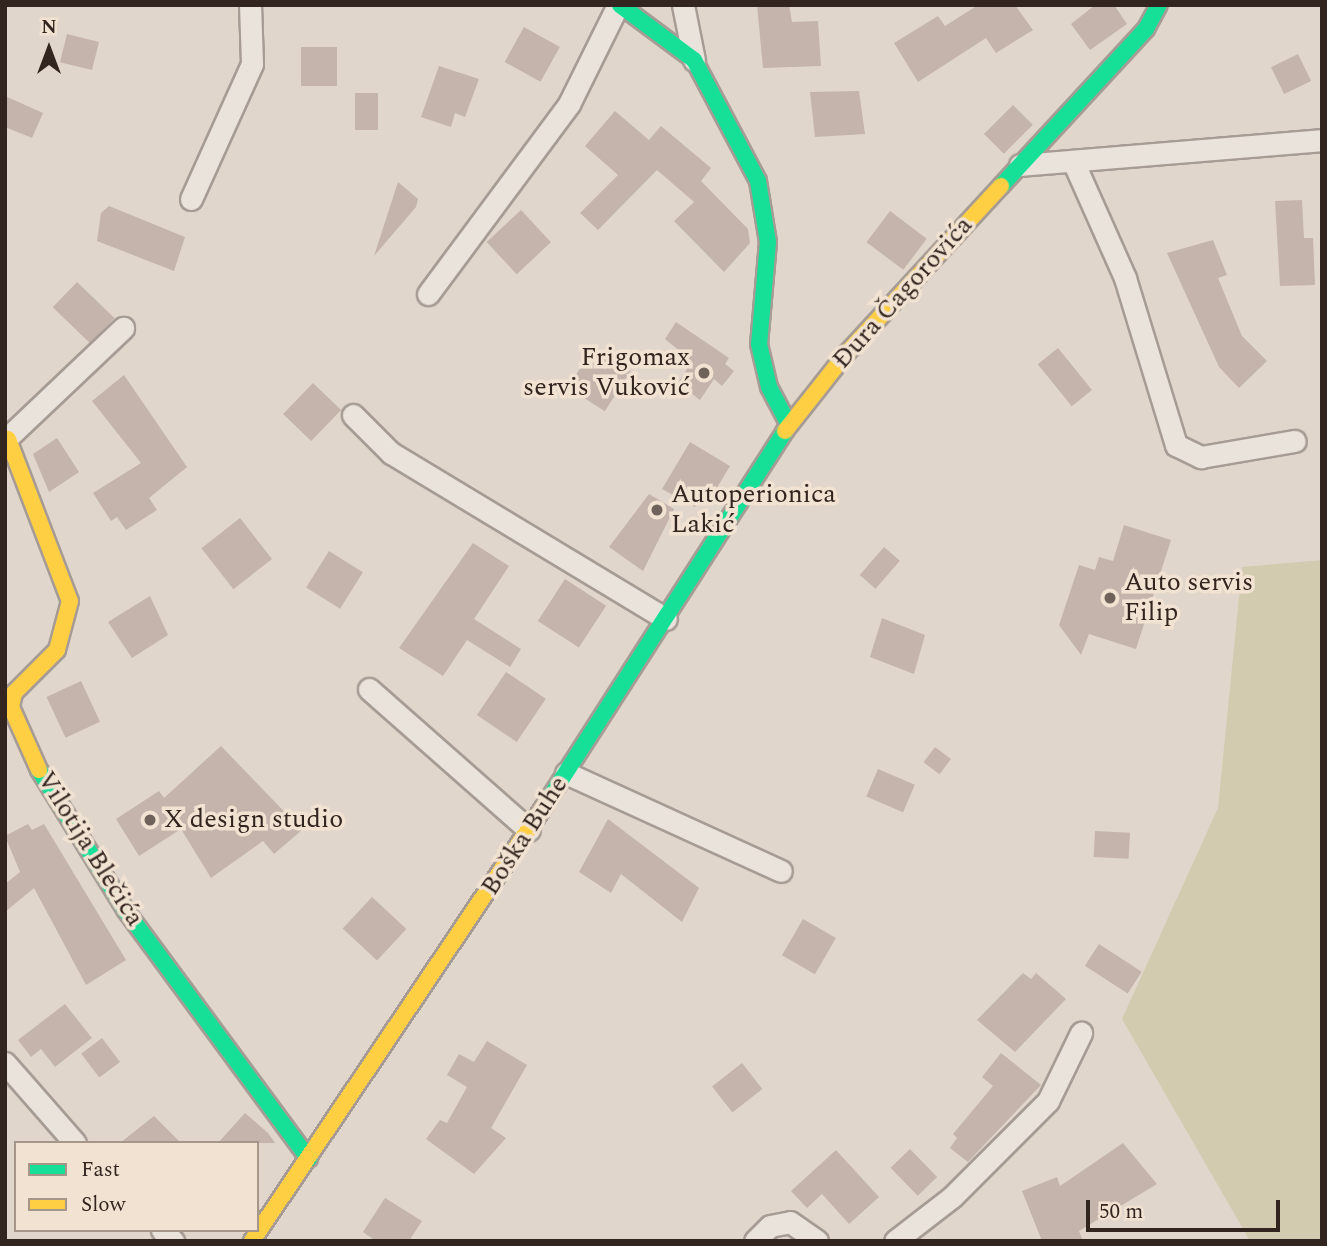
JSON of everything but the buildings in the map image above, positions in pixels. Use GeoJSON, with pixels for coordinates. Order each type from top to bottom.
{"type":"FeatureCollection","features":[{"type":"Feature","properties":{"kind":"street"},"geometry":{"type":"LineString","coordinates":[[191,199],[252,64],[250,5]]}},
{"type":"Feature","properties":{"kind":"street"},"geometry":{"type":"LineString","coordinates":[[428,293],[569,104],[619,5],[694,60]]}},
{"type":"Feature","properties":{"kind":"street"},"geometry":{"type":"LineString","coordinates":[[683,5],[694,60],[745,153],[766,206],[759,344],[789,425]]}},
{"type":"Feature","properties":{"kind":"street","name":"Đura Čagorovića"},"geometry":{"type":"LineString","coordinates":[[789,425],[1020,165],[1146,29],[1159,5]]}},
{"type":"Feature","properties":{"kind":"street"},"geometry":{"type":"LineString","coordinates":[[1020,165],[1322,140]]}},
{"type":"Feature","properties":{"kind":"street"},"geometry":{"type":"LineString","coordinates":[[1073,161],[1125,278],[1176,445],[1201,457],[1295,441]]}},
{"type":"Feature","properties":{"kind":"street"},"geometry":{"type":"LineString","coordinates":[[7,440],[123,328]]}},
{"type":"Feature","properties":{"kind":"street"},"geometry":{"type":"LineString","coordinates":[[353,415],[391,453],[666,619]]}},
{"type":"Feature","properties":{"kind":"street","name":"Boška Buhe"},"geometry":{"type":"LineString","coordinates":[[259,1231],[530,830],[789,425]]}},
{"type":"Feature","properties":{"kind":"street","name":"Vilotija Blečića"},"geometry":{"type":"LineString","coordinates":[[7,440],[70,601],[67,631],[57,650],[14,693],[11,707],[21,741],[127,911],[309,1159]]}},
{"type":"Feature","properties":{"kind":"street"},"geometry":{"type":"LineString","coordinates":[[369,689],[530,830]]}},
{"type":"Feature","properties":{"kind":"street"},"geometry":{"type":"LineString","coordinates":[[566,773],[781,871]]}},
{"type":"Feature","properties":{"kind":"street"},"geometry":{"type":"LineString","coordinates":[[895,1241],[952,1197],[1048,1101],[1081,1033]]}},
{"type":"Feature","properties":{"kind":"street"},"geometry":{"type":"LineString","coordinates":[[5,1063],[73,1141]]}},
{"type":"Feature","properties":{"kind":"street"},"geometry":{"type":"LineString","coordinates":[[755,1241],[770,1226],[790,1223],[817,1241]]}},
{"type":"Feature","properties":{"kind":"shaded area"},"geometry":{"type":"Polygon","coordinates":[[[1322,560],[1322,1241],[1250,1241],[1122,1019],[1218,808],[1242,567],[1322,560]]]}},
{"type":"Feature","properties":{"kind":"traffic: fast"},"geometry":{"type":"LineString","coordinates":[[620,5],[694,60],[758,181],[768,242],[759,344],[769,387],[789,425]]}},
{"type":"Feature","properties":{"kind":"traffic: fast"},"geometry":{"type":"LineString","coordinates":[[1001,186],[1146,29],[1159,5]]}},
{"type":"Feature","properties":{"kind":"traffic: fast"},"geometry":{"type":"LineString","coordinates":[[545,805],[785,431]]}},
{"type":"Feature","properties":{"kind":"traffic: fast"},"geometry":{"type":"LineString","coordinates":[[39,770],[126,911],[309,1159]]}},
{"type":"Feature","properties":{"kind":"traffic: slow"},"geometry":{"type":"LineString","coordinates":[[785,431],[845,355],[1001,186]]}},
{"type":"Feature","properties":{"kind":"traffic: slow"},"geometry":{"type":"LineString","coordinates":[[8,439],[70,601],[57,650],[14,693],[11,707],[39,770]]}},
{"type":"Feature","properties":{"kind":"traffic: slow"},"geometry":{"type":"LineString","coordinates":[[259,1231],[545,805]]}},
{"type":"Feature","properties":{"kind":"traffic: slow"},"geometry":{"type":"LineString","coordinates":[[252,1241],[258,1232]]}},
{"type":"Feature","properties":{"kind":"place","name":"Frigomax servis Vuković"},"geometry":{"type":"Point","coordinates":[704,373]}},
{"type":"Feature","properties":{"kind":"place","name":"Autoperionica Lakić"},"geometry":{"type":"Point","coordinates":[657,510]}},
{"type":"Feature","properties":{"kind":"place","name":"Auto servis Filip"},"geometry":{"type":"Point","coordinates":[1110,598]}},
{"type":"Feature","properties":{"kind":"place","name":"X design studio"},"geometry":{"type":"Point","coordinates":[150,820]}}]}
